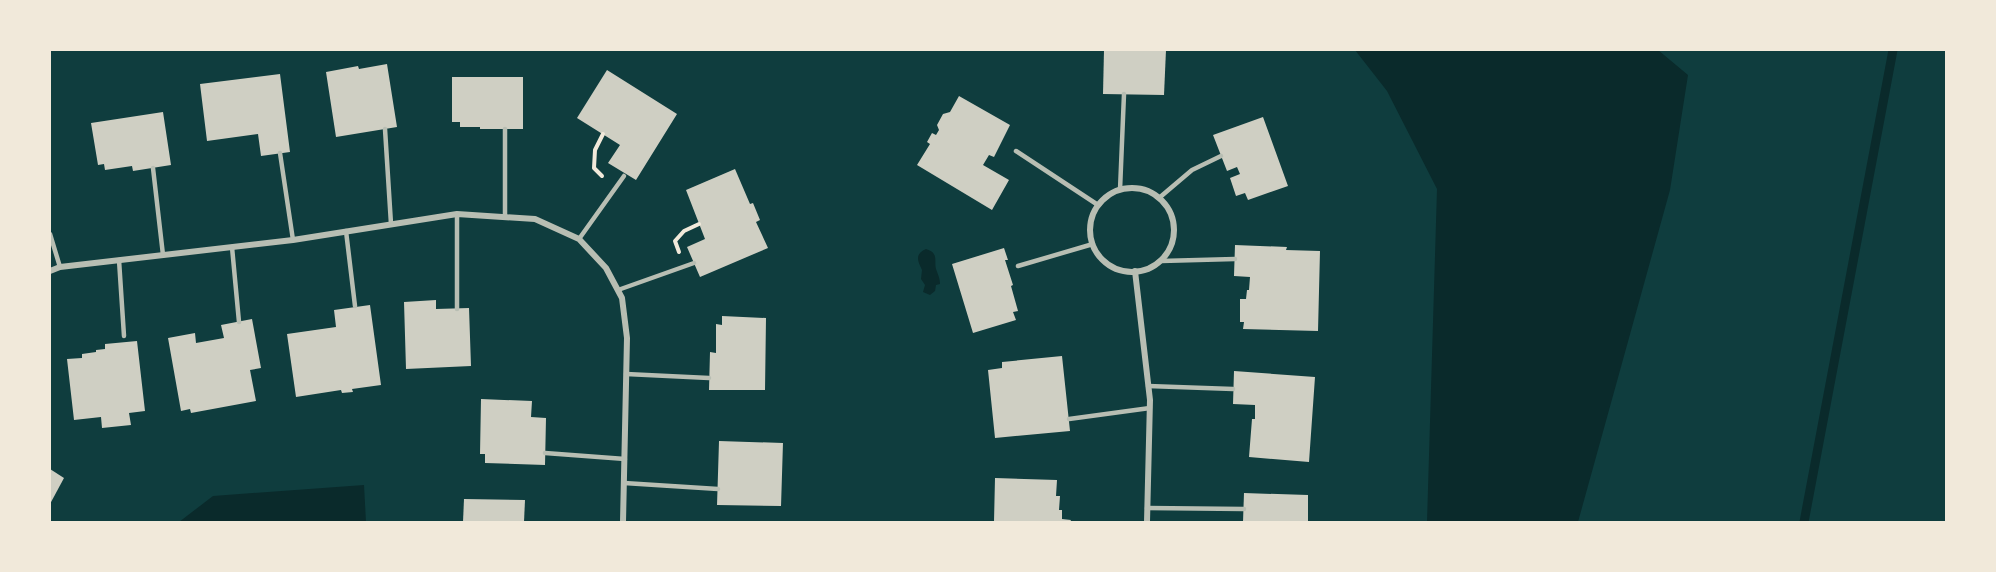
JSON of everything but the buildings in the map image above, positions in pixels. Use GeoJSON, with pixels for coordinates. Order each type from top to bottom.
{"type":"FeatureCollection","features":[{"type":"Feature","properties":{"kind":"street"},"geometry":{"type":"LineString","coordinates":[[1133,188],[1147,191],[1159,198],[1168,209],[1173,222],[1174,236],[1169,249],[1161,261],[1149,268],[1135,271],[1122,270],[1109,265],[1099,256],[1093,244],[1090,231],[1092,218],[1098,206],[1108,196],[1120,190],[1133,188]]}},
{"type":"Feature","properties":{"kind":"street"},"geometry":{"type":"LineString","coordinates":[[50,271],[60,267],[293,240],[457,214],[535,219],[579,239],[606,268],[622,298],[627,338],[624,522]]}},
{"type":"Feature","properties":{"kind":"street"},"geometry":{"type":"LineString","coordinates":[[1135,271],[1150,408],[1147,522]]}},
{"type":"Feature","properties":{"kind":"lane"},"geometry":{"type":"LineString","coordinates":[[1120,190],[1124,94]]}},
{"type":"Feature","properties":{"kind":"lane"},"geometry":{"type":"LineString","coordinates":[[384,129],[391,224]]}},
{"type":"Feature","properties":{"kind":"lane"},"geometry":{"type":"LineString","coordinates":[[505,129],[505,217]]}},
{"type":"Feature","properties":{"kind":"lane"},"geometry":{"type":"LineString","coordinates":[[1016,151],[1098,206]]}},
{"type":"Feature","properties":{"kind":"lane"},"geometry":{"type":"LineString","coordinates":[[280,153],[293,240]]}},
{"type":"Feature","properties":{"kind":"lane"},"geometry":{"type":"LineString","coordinates":[[1159,198],[1192,170],[1221,156]]}},
{"type":"Feature","properties":{"kind":"lane"},"geometry":{"type":"LineString","coordinates":[[153,168],[163,255]]}},
{"type":"Feature","properties":{"kind":"lane"},"geometry":{"type":"LineString","coordinates":[[579,239],[624,176]]}},
{"type":"Feature","properties":{"kind":"lane"},"geometry":{"type":"LineString","coordinates":[[457,214],[457,309]]}},
{"type":"Feature","properties":{"kind":"lane"},"geometry":{"type":"LineString","coordinates":[[346,231],[355,306]]}},
{"type":"Feature","properties":{"kind":"lane"},"geometry":{"type":"LineString","coordinates":[[50,234],[60,267]]}},
{"type":"Feature","properties":{"kind":"lane"},"geometry":{"type":"LineString","coordinates":[[1018,266],[1093,244]]}},
{"type":"Feature","properties":{"kind":"lane"},"geometry":{"type":"LineString","coordinates":[[231,247],[239,322]]}},
{"type":"Feature","properties":{"kind":"lane"},"geometry":{"type":"LineString","coordinates":[[1161,261],[1235,259]]}},
{"type":"Feature","properties":{"kind":"lane"},"geometry":{"type":"LineString","coordinates":[[119,260],[124,336]]}},
{"type":"Feature","properties":{"kind":"lane"},"geometry":{"type":"LineString","coordinates":[[618,290],[694,263]]}},
{"type":"Feature","properties":{"kind":"lane"},"geometry":{"type":"LineString","coordinates":[[626,374],[709,378]]}},
{"type":"Feature","properties":{"kind":"lane"},"geometry":{"type":"LineString","coordinates":[[1148,386],[1233,389]]}},
{"type":"Feature","properties":{"kind":"lane"},"geometry":{"type":"LineString","coordinates":[[1069,419],[1150,408]]}},
{"type":"Feature","properties":{"kind":"lane"},"geometry":{"type":"LineString","coordinates":[[545,453],[625,459]]}},
{"type":"Feature","properties":{"kind":"lane"},"geometry":{"type":"LineString","coordinates":[[624,483],[718,489]]}},
{"type":"Feature","properties":{"kind":"lane"},"geometry":{"type":"LineString","coordinates":[[1147,508],[1244,509]]}},
{"type":"Feature","properties":{"kind":"path"},"geometry":{"type":"LineString","coordinates":[[603,135],[595,150],[594,168],[616,186]]}},
{"type":"Feature","properties":{"kind":"path"},"geometry":{"type":"LineString","coordinates":[[686,265],[675,241],[684,231],[699,224]]}},
{"type":"Feature","properties":{"kind":"water"},"geometry":{"type":"Polygon","coordinates":[[[1355,50],[1658,50],[1688,75],[1670,190],[1578,522],[1427,522],[1437,189],[1387,91],[1355,50]]]}},
{"type":"Feature","properties":{"kind":"water"},"geometry":{"type":"Polygon","coordinates":[[[926,249],[935,257],[940,282],[930,295],[923,292],[925,285],[921,279],[922,270],[918,260],[920,253],[926,249]]]}},
{"type":"Feature","properties":{"kind":"water"},"geometry":{"type":"Polygon","coordinates":[[[364,485],[366,522],[179,522],[213,496],[364,485]]]}},
{"type":"Feature","properties":{"kind":"waterway"},"geometry":{"type":"LineString","coordinates":[[1804,522],[1893,50]]}}]}
